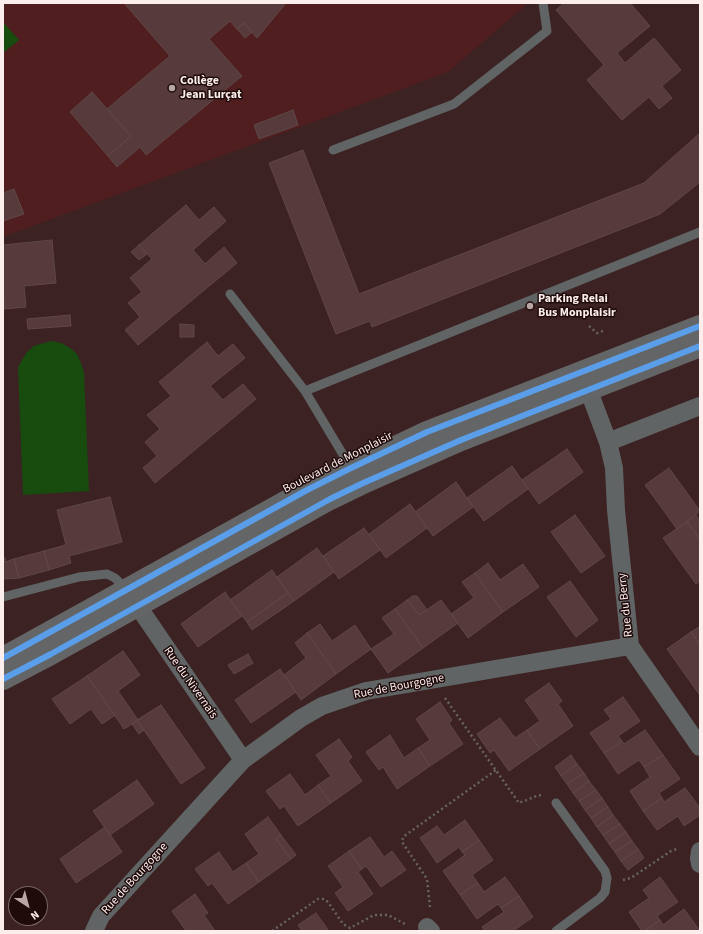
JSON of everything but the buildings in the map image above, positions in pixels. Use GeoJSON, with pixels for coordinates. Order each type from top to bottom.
{"type":"FeatureCollection","features":[{"type":"Feature","properties":{"kind":"main road","name":"Boulevard de Monplaisir"},"geometry":{"type":"LineString","coordinates":[[3,658],[36,641],[132,597],[361,484],[461,440],[700,326]]}},
{"type":"Feature","properties":{"kind":"main road","name":"Boulevard de Monplaisir"},"geometry":{"type":"LineString","coordinates":[[3,679],[132,597],[307,490],[351,468],[427,432],[700,346]]}},
{"type":"Feature","properties":{"kind":"street"},"geometry":{"type":"LineString","coordinates":[[585,381],[608,442],[700,406]]}},
{"type":"Feature","properties":{"kind":"street","name":"Rue du Berry"},"geometry":{"type":"LineString","coordinates":[[608,442],[614,468],[616,510],[630,646],[700,748]]}},
{"type":"Feature","properties":{"kind":"street","name":"Rue du Nivernais"},"geometry":{"type":"LineString","coordinates":[[132,597],[148,623],[243,760]]}},
{"type":"Feature","properties":{"kind":"street","name":"Boulevard de Monplaisir"},"geometry":{"type":"LineString","coordinates":[[3,644],[36,641]]}},
{"type":"Feature","properties":{"kind":"street","name":"Rue de Bourgogne"},"geometry":{"type":"LineString","coordinates":[[94,931],[101,916],[243,760],[301,718],[322,706],[359,693],[630,646]]}},
{"type":"Feature","properties":{"kind":"street"},"geometry":{"type":"LineString","coordinates":[[700,851],[698,858],[700,864]]}},
{"type":"Feature","properties":{"kind":"lane"},"geometry":{"type":"LineString","coordinates":[[333,150],[454,104],[546,31],[542,3]]}},
{"type":"Feature","properties":{"kind":"lane"},"geometry":{"type":"LineString","coordinates":[[305,391],[700,232]]}},
{"type":"Feature","properties":{"kind":"lane"},"geometry":{"type":"LineString","coordinates":[[230,294],[305,391],[351,468]]}},
{"type":"Feature","properties":{"kind":"lane"},"geometry":{"type":"LineString","coordinates":[[3,597],[79,577],[107,574],[115,578],[132,597]]}},
{"type":"Feature","properties":{"kind":"lane"},"geometry":{"type":"LineString","coordinates":[[556,803],[605,871],[607,885],[600,898],[556,931]]}},
{"type":"Feature","properties":{"kind":"path"},"geometry":{"type":"LineString","coordinates":[[590,326],[597,333],[603,331]]}},
{"type":"Feature","properties":{"kind":"path"},"geometry":{"type":"LineString","coordinates":[[442,693],[448,704],[519,803],[539,795],[556,803]]}},
{"type":"Feature","properties":{"kind":"path"},"geometry":{"type":"LineString","coordinates":[[427,889],[427,879],[402,842],[403,837],[496,770]]}},
{"type":"Feature","properties":{"kind":"path"},"geometry":{"type":"LineString","coordinates":[[607,885],[631,878],[671,850],[681,847]]}},
{"type":"Feature","properties":{"kind":"path"},"geometry":{"type":"LineString","coordinates":[[272,931],[318,899],[324,899],[328,902],[343,924],[350,928],[374,915],[388,915]]}},
{"type":"Feature","properties":{"kind":"shaded area"},"geometry":{"type":"Polygon","coordinates":[[[3,3],[524,3],[526,5],[448,72],[3,237],[3,3]]]}},
{"type":"Feature","properties":{"kind":"green space"},"geometry":{"type":"Polygon","coordinates":[[[3,22],[19,40],[3,53],[3,22]]]}},
{"type":"Feature","properties":{"kind":"green space"},"geometry":{"type":"Polygon","coordinates":[[[51,341],[61,343],[77,354],[84,373],[89,491],[23,495],[18,367],[27,352],[34,346],[51,341]]]}},
{"type":"Feature","properties":{"kind":"cycle path"},"geometry":{"type":"LineString","coordinates":[[3,658],[307,490],[351,468],[427,432],[700,326]]}},
{"type":"Feature","properties":{"kind":"cycle path"},"geometry":{"type":"LineString","coordinates":[[3,679],[51,654],[330,499],[361,484],[461,440],[700,346]]}},
{"type":"Feature","properties":{"kind":"place","name":"Collège Jean Lurçat"},"geometry":{"type":"Point","coordinates":[172,88]}},
{"type":"Feature","properties":{"kind":"place","name":"Parking Relai Bus Monplaisir"},"geometry":{"type":"Point","coordinates":[530,306]}}]}
